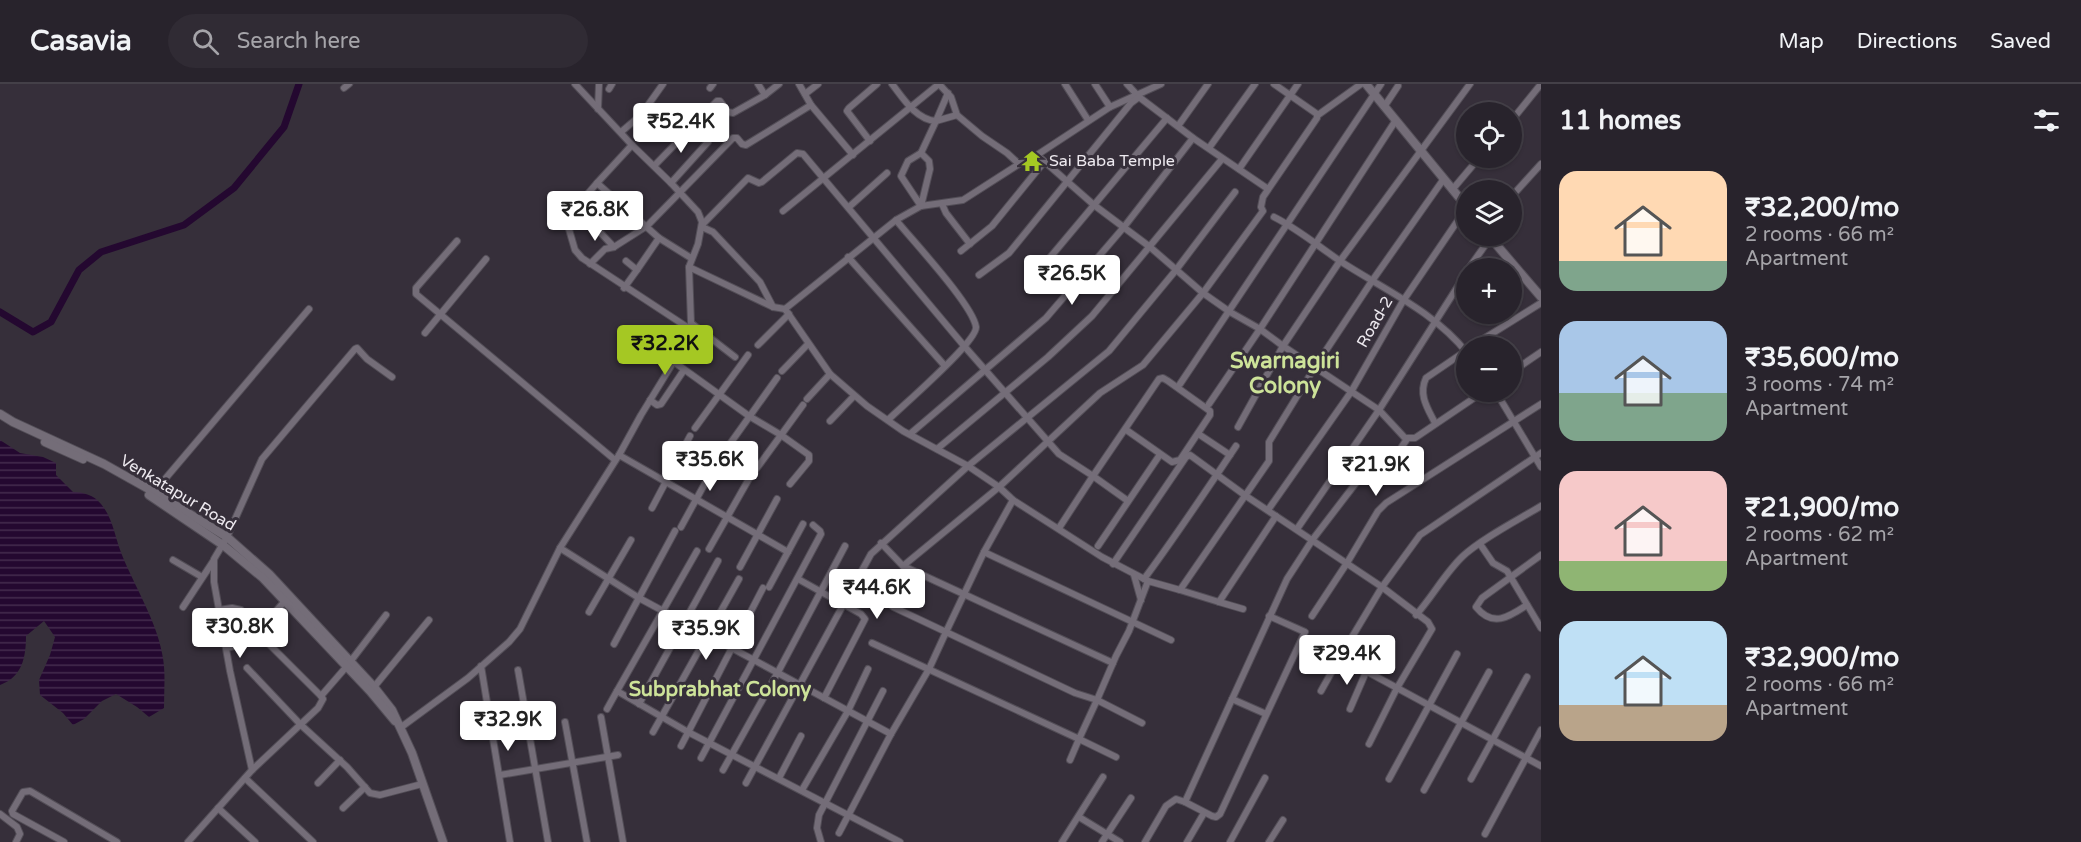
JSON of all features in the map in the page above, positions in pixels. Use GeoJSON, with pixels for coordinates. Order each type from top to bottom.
{"type":"FeatureCollection","features":[{"type":"Feature","properties":{"kind":"street"},"geometry":{"type":"LineString","coordinates":[[0,420],[103,468],[151,496],[223,545],[263,578],[349,664],[398,725],[468,678],[509,642],[520,629],[560,548],[687,340],[691,326],[689,267],[702,226],[698,212],[575,84]]}},
{"type":"Feature","properties":{"kind":"street"},"geometry":{"type":"LineString","coordinates":[[598,109],[599,84]]}},
{"type":"Feature","properties":{"kind":"street"},"geometry":{"type":"LineString","coordinates":[[621,132],[641,115],[663,84]]}},
{"type":"Feature","properties":{"kind":"street"},"geometry":{"type":"LineString","coordinates":[[758,84],[765,95]]}},
{"type":"Feature","properties":{"kind":"street"},"geometry":{"type":"LineString","coordinates":[[654,166],[717,101],[720,101],[728,112],[733,112],[765,95],[779,84]]}},
{"type":"Feature","properties":{"kind":"street"},"geometry":{"type":"LineString","coordinates":[[799,84],[811,105],[853,155]]}},
{"type":"Feature","properties":{"kind":"street"},"geometry":{"type":"LineString","coordinates":[[805,94],[818,84]]}},
{"type":"Feature","properties":{"kind":"street"},"geometry":{"type":"LineString","coordinates":[[870,141],[848,111],[877,84]]}},
{"type":"Feature","properties":{"kind":"street"},"geometry":{"type":"LineString","coordinates":[[892,84],[910,107],[923,118],[936,121],[957,115]]}},
{"type":"Feature","properties":{"kind":"street"},"geometry":{"type":"LineString","coordinates":[[783,211],[939,84],[948,93],[957,115],[1019,164]]}},
{"type":"Feature","properties":{"kind":"street"},"geometry":{"type":"LineString","coordinates":[[1065,84],[1088,120]]}},
{"type":"Feature","properties":{"kind":"street"},"geometry":{"type":"LineString","coordinates":[[1095,84],[1110,107]]}},
{"type":"Feature","properties":{"kind":"street"},"geometry":{"type":"LineString","coordinates":[[1128,84],[1137,95],[1193,138],[1268,189]]}},
{"type":"Feature","properties":{"kind":"street"},"geometry":{"type":"LineString","coordinates":[[1178,126],[1208,84]]}},
{"type":"Feature","properties":{"kind":"street"},"geometry":{"type":"LineString","coordinates":[[1209,148],[1255,84]]}},
{"type":"Feature","properties":{"kind":"street"},"geometry":{"type":"LineString","coordinates":[[1274,84],[1318,115]]}},
{"type":"Feature","properties":{"kind":"street"},"geometry":{"type":"LineString","coordinates":[[1239,169],[1298,84]]}},
{"type":"Feature","properties":{"kind":"street"},"geometry":{"type":"LineString","coordinates":[[903,566],[999,487],[1100,393],[1143,365],[1203,293],[1263,211],[1261,204],[1268,189],[1318,115],[1361,84]]}},
{"type":"Feature","properties":{"kind":"street"},"geometry":{"type":"LineString","coordinates":[[1366,84],[1456,195]]}},
{"type":"Feature","properties":{"kind":"street"},"geometry":{"type":"LineString","coordinates":[[1180,384],[1381,84]]}},
{"type":"Feature","properties":{"kind":"street"},"geometry":{"type":"LineString","coordinates":[[1238,427],[1283,346],[1340,261],[1470,84]]}},
{"type":"Feature","properties":{"kind":"street"},"geometry":{"type":"LineString","coordinates":[[1522,108],[1541,84]]}},
{"type":"Feature","properties":{"kind":"street"},"geometry":{"type":"LineString","coordinates":[[758,345],[787,311],[896,220],[921,206],[942,204],[969,197],[1019,164],[1038,155],[1088,120],[1156,85]]}},
{"type":"Feature","properties":{"kind":"street"},"geometry":{"type":"LineString","coordinates":[[1384,106],[1398,86]]}},
{"type":"Feature","properties":{"kind":"street"},"geometry":{"type":"LineString","coordinates":[[921,206],[901,176],[908,161],[921,153],[948,93]]}},
{"type":"Feature","properties":{"kind":"street"},"geometry":{"type":"LineString","coordinates":[[979,275],[1009,253],[1137,95]]}},
{"type":"Feature","properties":{"kind":"street"},"geometry":{"type":"LineString","coordinates":[[590,264],[605,249],[614,247],[647,226],[733,138],[738,138],[742,144],[746,145],[811,105]]}},
{"type":"Feature","properties":{"kind":"street"},"geometry":{"type":"LineString","coordinates":[[1042,267],[1167,118]]}},
{"type":"Feature","properties":{"kind":"street"},"geometry":{"type":"LineString","coordinates":[[1209,404],[1396,120]]}},
{"type":"Feature","properties":{"kind":"street"},"geometry":{"type":"LineString","coordinates":[[910,434],[1046,318],[1124,228],[1193,138]]}},
{"type":"Feature","properties":{"kind":"street"},"geometry":{"type":"LineString","coordinates":[[671,183],[708,142]]}},
{"type":"Feature","properties":{"kind":"street"},"geometry":{"type":"LineString","coordinates":[[632,145],[571,213],[566,222],[574,240],[575,250],[590,264],[624,288],[691,326],[735,357]]}},
{"type":"Feature","properties":{"kind":"street"},"geometry":{"type":"LineString","coordinates":[[702,226],[748,178],[762,182],[798,153],[803,154],[965,347],[1059,454],[1128,501]]}},
{"type":"Feature","properties":{"kind":"street"},"geometry":{"type":"LineString","coordinates":[[921,153],[929,161],[930,169],[921,206]]}},
{"type":"Feature","properties":{"kind":"street"},"geometry":{"type":"LineString","coordinates":[[1038,155],[1094,205],[1150,247],[1203,293],[1379,410],[1403,437],[1414,438],[1468,402]]}},
{"type":"Feature","properties":{"kind":"street"},"geometry":{"type":"LineString","coordinates":[[937,449],[1048,357],[1092,316],[1222,159]]}},
{"type":"Feature","properties":{"kind":"street"},"geometry":{"type":"LineString","coordinates":[[961,251],[992,225],[1044,162]]}},
{"type":"Feature","properties":{"kind":"street"},"geometry":{"type":"LineString","coordinates":[[1522,185],[1541,164]]}},
{"type":"Feature","properties":{"kind":"street"},"geometry":{"type":"LineString","coordinates":[[1452,190],[1471,168]]}},
{"type":"Feature","properties":{"kind":"street"},"geometry":{"type":"LineString","coordinates":[[849,207],[887,173]]}},
{"type":"Feature","properties":{"kind":"street"},"geometry":{"type":"LineString","coordinates":[[1180,590],[1269,461],[1271,438],[1315,367],[1443,180]]}},
{"type":"Feature","properties":{"kind":"street"},"geometry":{"type":"LineString","coordinates":[[597,183],[659,238],[691,258]]}},
{"type":"Feature","properties":{"kind":"street"},"geometry":{"type":"LineString","coordinates":[[746,783],[869,556],[968,466],[1109,351],[1176,270],[1235,192]]}},
{"type":"Feature","properties":{"kind":"street"},"geometry":{"type":"LineString","coordinates":[[942,204],[946,213],[970,243]]}},
{"type":"Feature","properties":{"kind":"street"},"geometry":{"type":"LineString","coordinates":[[1274,217],[1434,321],[1456,339]]}},
{"type":"Feature","properties":{"kind":"street"},"geometry":{"type":"LineString","coordinates":[[888,420],[965,347],[974,335],[976,327],[957,294],[896,220]]}},
{"type":"Feature","properties":{"kind":"street","name":"Road-2"},"geometry":{"type":"LineString","coordinates":[[1268,510],[1351,392],[1403,301],[1456,223]]}},
{"type":"Feature","properties":{"kind":"street"},"geometry":{"type":"LineString","coordinates":[[594,226],[614,247]]}},
{"type":"Feature","properties":{"kind":"street"},"geometry":{"type":"LineString","coordinates":[[702,226],[713,232],[760,282],[773,307]]}},
{"type":"Feature","properties":{"kind":"street"},"geometry":{"type":"LineString","coordinates":[[624,288],[659,238]]}},
{"type":"Feature","properties":{"kind":"street"},"geometry":{"type":"LineString","coordinates":[[457,241],[415,292],[617,458],[666,481],[788,552]]}},
{"type":"Feature","properties":{"kind":"street"},"geometry":{"type":"LineString","coordinates":[[1498,246],[1541,297]]}},
{"type":"Feature","properties":{"kind":"street"},"geometry":{"type":"LineString","coordinates":[[849,257],[945,366]]}},
{"type":"Feature","properties":{"kind":"street"},"geometry":{"type":"LineString","coordinates":[[425,333],[486,259]]}},
{"type":"Feature","properties":{"kind":"street"},"geometry":{"type":"LineString","coordinates":[[626,261],[637,270]]}},
{"type":"Feature","properties":{"kind":"street"},"geometry":{"type":"LineString","coordinates":[[689,267],[773,307],[787,311],[830,374],[854,396],[910,434],[968,466],[999,487],[1013,500],[1113,564],[1146,580],[1243,609]]}},
{"type":"Feature","properties":{"kind":"street"},"geometry":{"type":"LineString","coordinates":[[1297,529],[1379,410],[1456,288]]}},
{"type":"Feature","properties":{"kind":"street"},"geometry":{"type":"LineString","coordinates":[[1488,336],[1541,303]]}},
{"type":"Feature","properties":{"kind":"street"},"geometry":{"type":"LineString","coordinates":[[154,492],[309,309]]}},
{"type":"Feature","properties":{"kind":"street"},"geometry":{"type":"LineString","coordinates":[[782,371],[808,344]]}},
{"type":"Feature","properties":{"kind":"street"},"geometry":{"type":"LineString","coordinates":[[183,606],[223,545],[262,459],[355,349],[357,348],[367,359],[392,377]]}},
{"type":"Feature","properties":{"kind":"street"},"geometry":{"type":"LineString","coordinates":[[1522,365],[1541,352]]}},
{"type":"Feature","properties":{"kind":"street"},"geometry":{"type":"LineString","coordinates":[[695,428],[748,356]]}},
{"type":"Feature","properties":{"kind":"street"},"geometry":{"type":"LineString","coordinates":[[1436,423],[1424,400],[1424,382],[1426,378],[1456,358]]}},
{"type":"Feature","properties":{"kind":"street"},"geometry":{"type":"LineString","coordinates":[[674,362],[749,416],[803,449],[810,459],[790,484]]}},
{"type":"Feature","properties":{"kind":"street"},"geometry":{"type":"LineString","coordinates":[[650,400],[657,405],[661,404],[684,370]]}},
{"type":"Feature","properties":{"kind":"street"},"geometry":{"type":"LineString","coordinates":[[757,468],[805,402],[830,374]]}},
{"type":"Feature","properties":{"kind":"street"},"geometry":{"type":"LineString","coordinates":[[727,448],[777,378]]}},
{"type":"Feature","properties":{"kind":"street"},"geometry":{"type":"LineString","coordinates":[[1059,528],[1092,476],[1159,380],[1164,378],[1210,411],[1210,415],[1176,462],[1172,462],[1125,429]]}},
{"type":"Feature","properties":{"kind":"street"},"geometry":{"type":"LineString","coordinates":[[830,421],[854,396]]}},
{"type":"Feature","properties":{"kind":"street"},"geometry":{"type":"LineString","coordinates":[[1502,402],[1541,467]]}},
{"type":"Feature","properties":{"kind":"street"},"geometry":{"type":"LineString","coordinates":[[1312,616],[1378,511],[1386,503],[1541,404]]}},
{"type":"Feature","properties":{"kind":"street","name":"Venkatapur Road"},"geometry":{"type":"LineString","coordinates":[[0,414],[104,464],[154,492],[227,537],[269,574],[349,664],[374,687],[392,710],[412,753],[443,842]]}},
{"type":"Feature","properties":{"kind":"street"},"geometry":{"type":"LineString","coordinates":[[1200,435],[1230,455]]}},
{"type":"Feature","properties":{"kind":"street"},"geometry":{"type":"LineString","coordinates":[[652,508],[690,436]]}},
{"type":"Feature","properties":{"kind":"street"},"geometry":{"type":"LineString","coordinates":[[1185,802],[1287,579],[1312,539],[1359,479],[1399,451],[1407,439]]}},
{"type":"Feature","properties":{"kind":"street"},"geometry":{"type":"LineString","coordinates":[[1070,759],[1133,622],[1146,580],[1236,446]]}},
{"type":"Feature","properties":{"kind":"street"},"geometry":{"type":"LineString","coordinates":[[1321,691],[1382,587],[1420,535],[1541,453]]}},
{"type":"Feature","properties":{"kind":"street"},"geometry":{"type":"LineString","coordinates":[[614,644],[720,456]]}},
{"type":"Feature","properties":{"kind":"street"},"geometry":{"type":"LineString","coordinates":[[1098,546],[1159,456]]}},
{"type":"Feature","properties":{"kind":"street"},"geometry":{"type":"LineString","coordinates":[[1113,564],[1186,457],[1192,456],[1246,496],[1382,587],[1428,622],[1432,629],[1397,688],[1369,744]]}},
{"type":"Feature","properties":{"kind":"street"},"geometry":{"type":"LineString","coordinates":[[709,549],[750,477]]}},
{"type":"Feature","properties":{"kind":"street"},"geometry":{"type":"LineString","coordinates":[[740,567],[777,500]]}},
{"type":"Feature","properties":{"kind":"street"},"geometry":{"type":"LineString","coordinates":[[839,833],[891,734],[929,669],[984,552],[1013,500]]}},
{"type":"Feature","properties":{"kind":"street"},"geometry":{"type":"LineString","coordinates":[[1416,615],[1429,601],[1452,567],[1465,554],[1541,506]]}},
{"type":"Feature","properties":{"kind":"street"},"geometry":{"type":"LineString","coordinates":[[1219,602],[1276,516]]}},
{"type":"Feature","properties":{"kind":"street"},"geometry":{"type":"LineString","coordinates":[[681,746],[732,648],[803,524]]}},
{"type":"Feature","properties":{"kind":"street"},"geometry":{"type":"LineString","coordinates":[[701,758],[821,534],[813,525]]}},
{"type":"Feature","properties":{"kind":"street"},"geometry":{"type":"LineString","coordinates":[[589,612],[631,540]]}},
{"type":"Feature","properties":{"kind":"street"},"geometry":{"type":"LineString","coordinates":[[881,543],[903,566],[1113,663]]}},
{"type":"Feature","properties":{"kind":"street"},"geometry":{"type":"LineString","coordinates":[[1480,544],[1493,563],[1510,576],[1541,628]]}},
{"type":"Feature","properties":{"kind":"street"},"geometry":{"type":"LineString","coordinates":[[723,770],[845,546]]}},
{"type":"Feature","properties":{"kind":"street"},"geometry":{"type":"LineString","coordinates":[[560,548],[639,598],[891,734]]}},
{"type":"Feature","properties":{"kind":"street"},"geometry":{"type":"LineString","coordinates":[[607,709],[697,551]]}},
{"type":"Feature","properties":{"kind":"street"},"geometry":{"type":"LineString","coordinates":[[984,552],[1171,640]]}},
{"type":"Feature","properties":{"kind":"street"},"geometry":{"type":"LineString","coordinates":[[1527,605],[1504,619],[1486,615],[1476,607],[1478,601],[1541,555]]}},
{"type":"Feature","properties":{"kind":"street"},"geometry":{"type":"LineString","coordinates":[[214,559],[214,582],[219,610],[252,770]]}},
{"type":"Feature","properties":{"kind":"street"},"geometry":{"type":"LineString","coordinates":[[173,561],[202,577]]}},
{"type":"Feature","properties":{"kind":"street"},"geometry":{"type":"LineString","coordinates":[[639,704],[718,561]]}},
{"type":"Feature","properties":{"kind":"street"},"geometry":{"type":"LineString","coordinates":[[1134,575],[1141,601]]}},
{"type":"Feature","properties":{"kind":"street"},"geometry":{"type":"LineString","coordinates":[[653,732],[739,579]]}},
{"type":"Feature","properties":{"kind":"street"},"geometry":{"type":"LineString","coordinates":[[798,579],[861,614],[865,620],[824,698]]}},
{"type":"Feature","properties":{"kind":"street"},"geometry":{"type":"LineString","coordinates":[[227,648],[236,646],[256,631],[285,601]]}},
{"type":"Feature","properties":{"kind":"street"},"geometry":{"type":"LineString","coordinates":[[893,607],[1075,693],[1097,700],[1142,723]]}},
{"type":"Feature","properties":{"kind":"street"},"geometry":{"type":"LineString","coordinates":[[188,842],[252,770],[302,725],[323,699],[256,631],[242,610],[232,608],[219,610]]}},
{"type":"Feature","properties":{"kind":"street"},"geometry":{"type":"LineString","coordinates":[[321,696],[349,664],[386,615]]}},
{"type":"Feature","properties":{"kind":"street"},"geometry":{"type":"LineString","coordinates":[[1145,842],[1166,806],[1176,799],[1204,813],[1216,817],[1220,814],[1305,632],[1269,616]]}},
{"type":"Feature","properties":{"kind":"street"},"geometry":{"type":"LineString","coordinates":[[374,687],[429,620]]}},
{"type":"Feature","properties":{"kind":"street"},"geometry":{"type":"LineString","coordinates":[[872,643],[1116,757]]}},
{"type":"Feature","properties":{"kind":"street"},"geometry":{"type":"LineString","coordinates":[[1389,779],[1457,654]]}},
{"type":"Feature","properties":{"kind":"street"},"geometry":{"type":"LineString","coordinates":[[1340,657],[1541,766]]}},
{"type":"Feature","properties":{"kind":"street"},"geometry":{"type":"LineString","coordinates":[[481,666],[510,842]]}},
{"type":"Feature","properties":{"kind":"street"},"geometry":{"type":"LineString","coordinates":[[247,669],[340,760],[370,793],[380,795],[422,784]]}},
{"type":"Feature","properties":{"kind":"street"},"geometry":{"type":"LineString","coordinates":[[802,790],[848,711],[868,669]]}},
{"type":"Feature","properties":{"kind":"street"},"geometry":{"type":"LineString","coordinates":[[518,670],[548,842]]}},
{"type":"Feature","properties":{"kind":"street"},"geometry":{"type":"LineString","coordinates":[[1350,709],[1366,672]]}},
{"type":"Feature","properties":{"kind":"street"},"geometry":{"type":"LineString","coordinates":[[1424,790],[1489,672]]}},
{"type":"Feature","properties":{"kind":"street"},"geometry":{"type":"LineString","coordinates":[[1471,779],[1527,677]]}},
{"type":"Feature","properties":{"kind":"street"},"geometry":{"type":"LineString","coordinates":[[617,691],[688,732],[900,842]]}},
{"type":"Feature","properties":{"kind":"street"},"geometry":{"type":"LineString","coordinates":[[821,842],[817,822],[884,691]]}},
{"type":"Feature","properties":{"kind":"street"},"geometry":{"type":"LineString","coordinates":[[1232,699],[1266,714]]}},
{"type":"Feature","properties":{"kind":"street"},"geometry":{"type":"LineString","coordinates":[[601,717],[623,842]]}},
{"type":"Feature","properties":{"kind":"street"},"geometry":{"type":"LineString","coordinates":[[565,722],[587,842]]}},
{"type":"Feature","properties":{"kind":"street"},"geometry":{"type":"LineString","coordinates":[[1485,834],[1541,730]]}},
{"type":"Feature","properties":{"kind":"street"},"geometry":{"type":"LineString","coordinates":[[779,778],[801,736]]}},
{"type":"Feature","properties":{"kind":"street"},"geometry":{"type":"LineString","coordinates":[[500,775],[618,755]]}},
{"type":"Feature","properties":{"kind":"street"},"geometry":{"type":"LineString","coordinates":[[318,783],[340,760]]}},
{"type":"Feature","properties":{"kind":"street"},"geometry":{"type":"LineString","coordinates":[[1062,842],[1103,777]]}},
{"type":"Feature","properties":{"kind":"street"},"geometry":{"type":"LineString","coordinates":[[245,778],[313,842]]}},
{"type":"Feature","properties":{"kind":"street"},"geometry":{"type":"LineString","coordinates":[[1230,842],[1265,778]]}},
{"type":"Feature","properties":{"kind":"street"},"geometry":{"type":"LineString","coordinates":[[343,807],[365,788]]}},
{"type":"Feature","properties":{"kind":"street"},"geometry":{"type":"LineString","coordinates":[[64,842],[13,814],[12,811],[24,792],[30,791],[117,842]]}},
{"type":"Feature","properties":{"kind":"street"},"geometry":{"type":"LineString","coordinates":[[1102,842],[1131,798]]}},
{"type":"Feature","properties":{"kind":"street"},"geometry":{"type":"LineString","coordinates":[[218,808],[255,842]]}},
{"type":"Feature","properties":{"kind":"street"},"geometry":{"type":"LineString","coordinates":[[1186,842],[1204,813]]}},
{"type":"Feature","properties":{"kind":"street"},"geometry":{"type":"LineString","coordinates":[[0,814],[17,827],[20,834],[16,842]]}},
{"type":"Feature","properties":{"kind":"street"},"geometry":{"type":"LineString","coordinates":[[1079,816],[1120,842]]}},
{"type":"Feature","properties":{"kind":"street"},"geometry":{"type":"LineString","coordinates":[[1269,842],[1283,820]]}},
{"type":"Feature","properties":{"kind":"street"},"geometry":{"type":"LineString","coordinates":[[194,836],[202,842]]}},
{"type":"Feature","properties":{"kind":"shaded area"},"geometry":{"type":"Polygon","coordinates":[[[0,440],[20,453],[43,457],[56,463],[56,475],[73,492],[92,496],[108,515],[122,555],[155,628],[162,653],[164,708],[149,717],[116,694],[102,701],[84,719],[73,725],[63,713],[40,695],[39,680],[55,637],[44,621],[26,636],[24,659],[18,672],[0,685],[0,440]]]}},
{"type":"Feature","properties":{"kind":"waterway"},"geometry":{"type":"LineString","coordinates":[[0,312],[33,332],[51,322],[79,270],[101,252],[184,225],[234,188],[284,127],[299,84]]}},
{"type":"Feature","properties":{"kind":"place","name":"Sai Baba Temple"},"geometry":{"type":"Point","coordinates":[1032,161]}},
{"type":"Feature","properties":{"kind":"district","name":"Swarnagiri Colony"},"geometry":{"type":"Point","coordinates":[1285,374]}},
{"type":"Feature","properties":{"kind":"district","name":"Subprabhat Colony"},"geometry":{"type":"Point","coordinates":[720,690]}}]}
